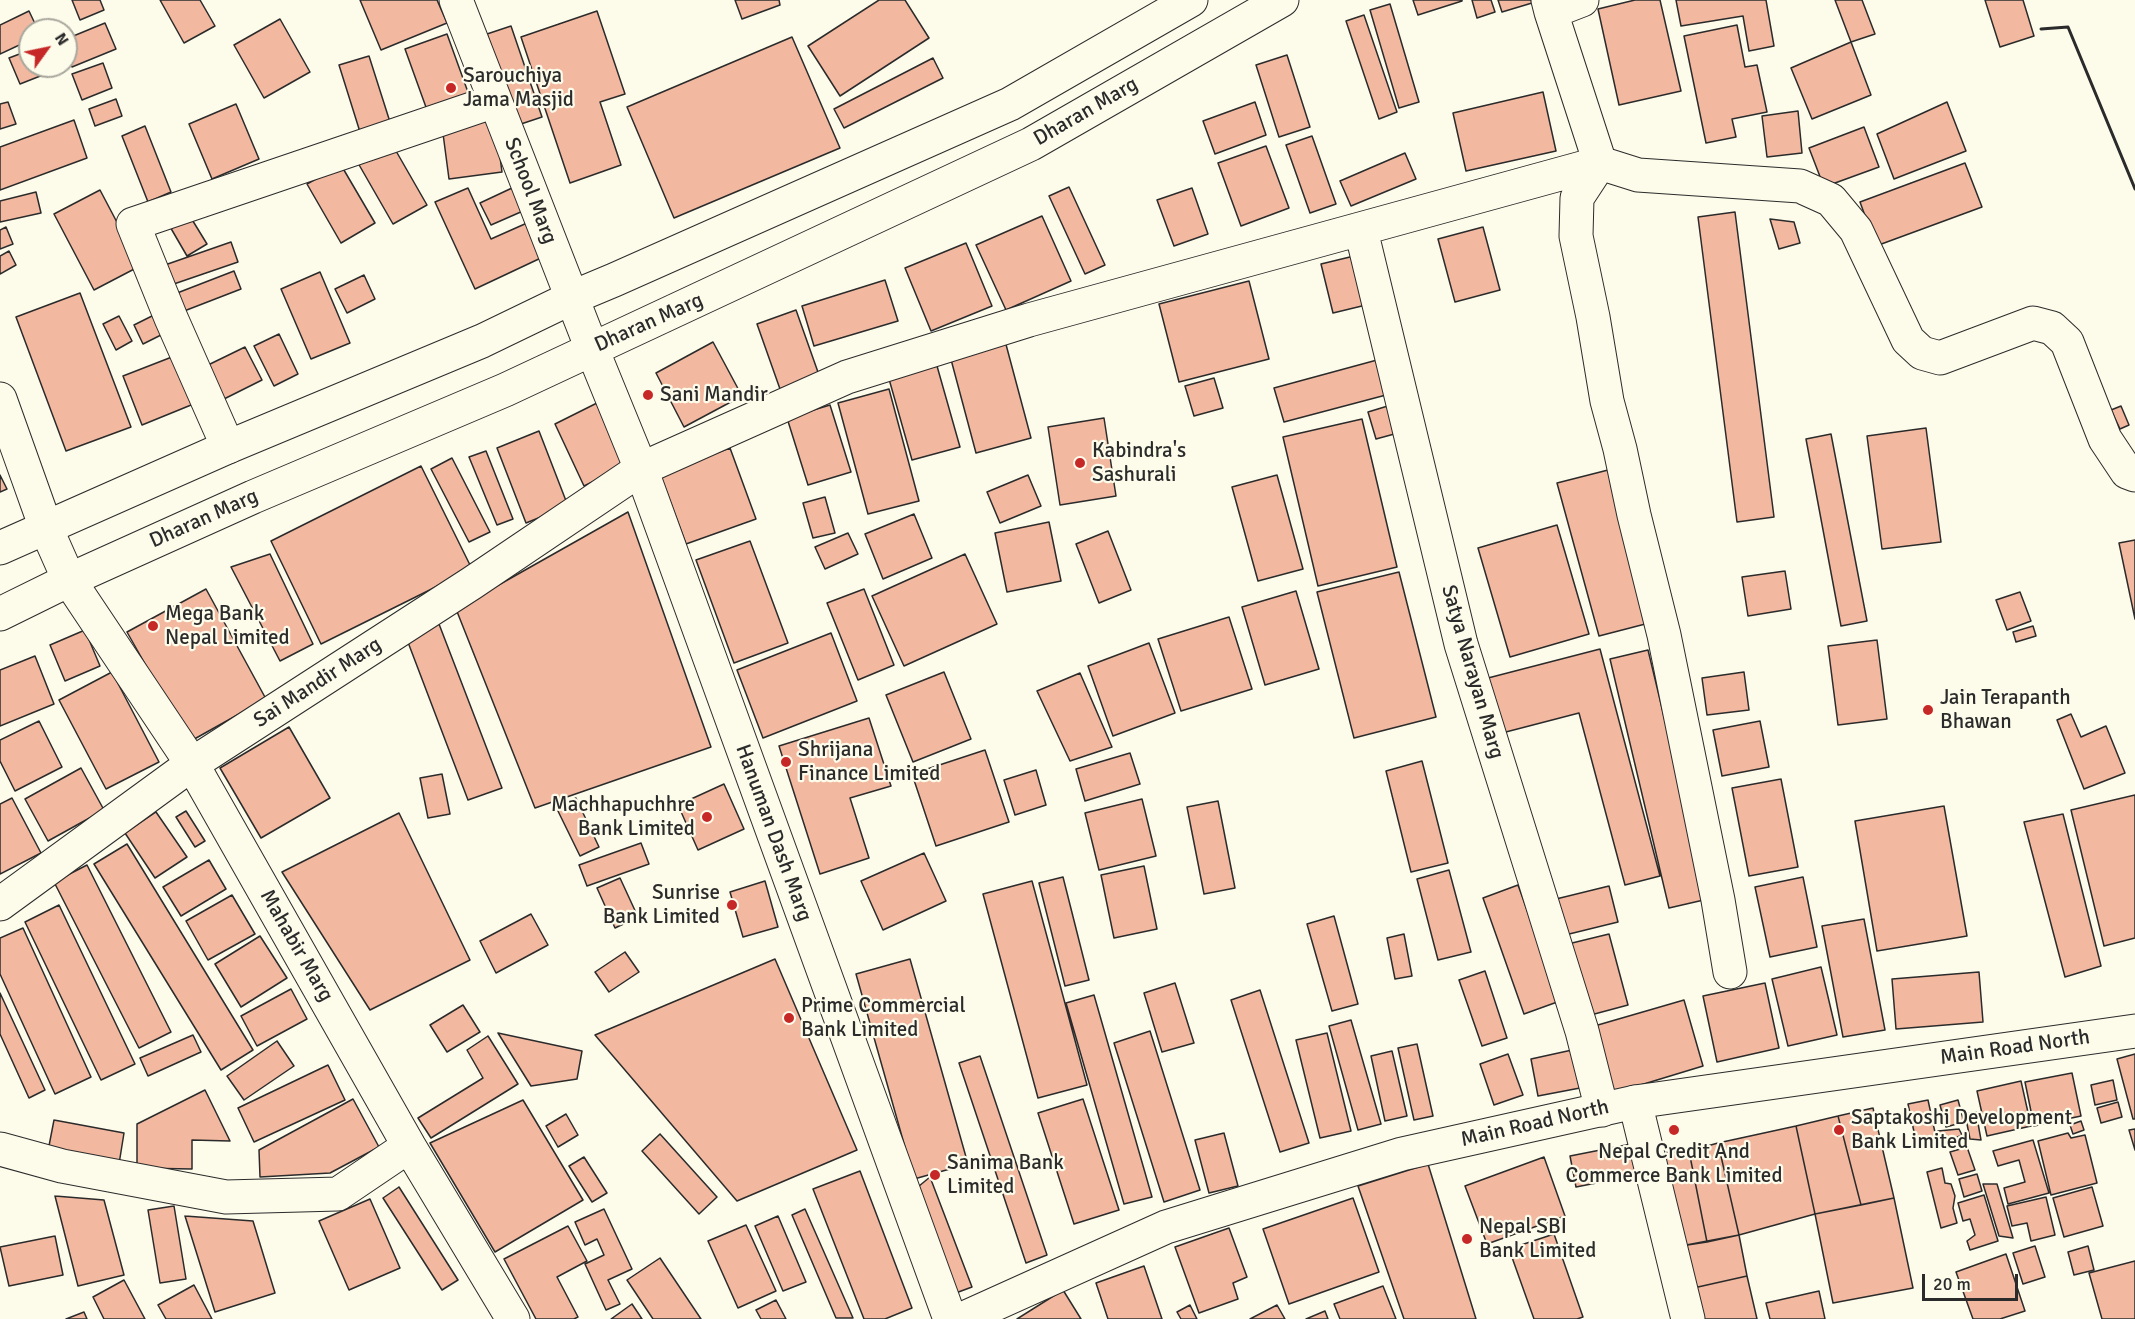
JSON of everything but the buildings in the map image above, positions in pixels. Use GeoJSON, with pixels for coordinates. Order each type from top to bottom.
{"type":"FeatureCollection","features":[{"type":"Feature","properties":{"kind":"street","name":"School Marg"},"geometry":{"type":"LineString","coordinates":[[456,0],[592,348]]}},
{"type":"Feature","properties":{"kind":"street"},"geometry":{"type":"LineString","coordinates":[[0,548],[228,447],[482,341],[571,298],[1010,104],[1191,0]]}},
{"type":"Feature","properties":{"kind":"street","name":"Dharan Marg"},"geometry":{"type":"LineString","coordinates":[[0,615],[69,580],[253,497],[505,390],[1031,144],[1282,0]]}},
{"type":"Feature","properties":{"kind":"street"},"geometry":{"type":"LineString","coordinates":[[1582,0],[1550,6],[1600,163]]}},
{"type":"Feature","properties":{"kind":"street"},"geometry":{"type":"LineString","coordinates":[[228,447],[133,225],[495,101]]}},
{"type":"Feature","properties":{"kind":"street"},"geometry":{"type":"LineString","coordinates":[[1600,163],[1638,175],[1800,186],[1832,200],[1856,230],[1908,340],[1922,353],[1940,358],[2033,323],[2052,328],[2067,342],[2105,439],[2127,472],[2135,475]]}},
{"type":"Feature","properties":{"kind":"street"},"geometry":{"type":"LineString","coordinates":[[1600,163],[1577,198],[1576,237],[1593,317],[1607,401],[1664,634],[1718,900],[1730,972]]}},
{"type":"Feature","properties":{"kind":"street","name":"Sai Mandir Marg"},"geometry":{"type":"LineString","coordinates":[[0,904],[192,764],[472,583],[641,469],[847,377],[1029,320],[1600,163]]}},
{"type":"Feature","properties":{"kind":"street","name":"Satya Narayan Marg"},"geometry":{"type":"LineString","coordinates":[[1361,230],[1461,644],[1582,1031],[1602,1110]]}},
{"type":"Feature","properties":{"kind":"street","name":"Hanuman Dash Marg"},"geometry":{"type":"LineString","coordinates":[[592,348],[641,469],[950,1319]]}},
{"type":"Feature","properties":{"kind":"street","name":"Mahabir Marg"},"geometry":{"type":"LineString","coordinates":[[0,399],[46,528],[69,580],[192,764],[409,1146],[513,1319]]}},
{"type":"Feature","properties":{"kind":"street","name":"Main Road North"},"geometry":{"type":"LineString","coordinates":[[962,1319],[1166,1227],[1402,1154],[1635,1102],[2135,1031]]}},
{"type":"Feature","properties":{"kind":"street"},"geometry":{"type":"LineString","coordinates":[[1635,1102],[1688,1319]]}},
{"type":"Feature","properties":{"kind":"street"},"geometry":{"type":"LineString","coordinates":[[0,1149],[62,1166],[226,1197],[338,1194],[409,1146]]}},
{"type":"Feature","properties":{"kind":"wall"},"geometry":{"type":"LineString","coordinates":[[2041,29],[2068,27],[2135,189]]}},
{"type":"Feature","properties":{"kind":"place","name":"Sarouchiya Jama Masjid"},"geometry":{"type":"Point","coordinates":[451,88]}},
{"type":"Feature","properties":{"kind":"place","name":"Sani Mandir"},"geometry":{"type":"Point","coordinates":[648,395]}},
{"type":"Feature","properties":{"kind":"place","name":"Kabindra's Sashurali"},"geometry":{"type":"Point","coordinates":[1080,463]}},
{"type":"Feature","properties":{"kind":"place","name":"Mega Bank Nepal Limited"},"geometry":{"type":"Point","coordinates":[153,626]}},
{"type":"Feature","properties":{"kind":"place","name":"Jain Terapanth Bhawan"},"geometry":{"type":"Point","coordinates":[1928,710]}},
{"type":"Feature","properties":{"kind":"place","name":"Shrijana Finance Limited"},"geometry":{"type":"Point","coordinates":[786,762]}},
{"type":"Feature","properties":{"kind":"place","name":"Machhapuchhre Bank Limited"},"geometry":{"type":"Point","coordinates":[707,817]}},
{"type":"Feature","properties":{"kind":"place","name":"Sunrise Bank Limited"},"geometry":{"type":"Point","coordinates":[732,905]}},
{"type":"Feature","properties":{"kind":"place","name":"Prime Commercial Bank Limited"},"geometry":{"type":"Point","coordinates":[789,1018]}},
{"type":"Feature","properties":{"kind":"place","name":"Nepal Credit And Commerce Bank Limited"},"geometry":{"type":"Point","coordinates":[1674,1130]}},
{"type":"Feature","properties":{"kind":"place","name":"Saptakoshi Development Bank Limited"},"geometry":{"type":"Point","coordinates":[1839,1130]}},
{"type":"Feature","properties":{"kind":"place","name":"Sanima Bank Limited"},"geometry":{"type":"Point","coordinates":[935,1175]}},
{"type":"Feature","properties":{"kind":"place","name":"Nepal SBI Bank Limited"},"geometry":{"type":"Point","coordinates":[1467,1239]}}]}
